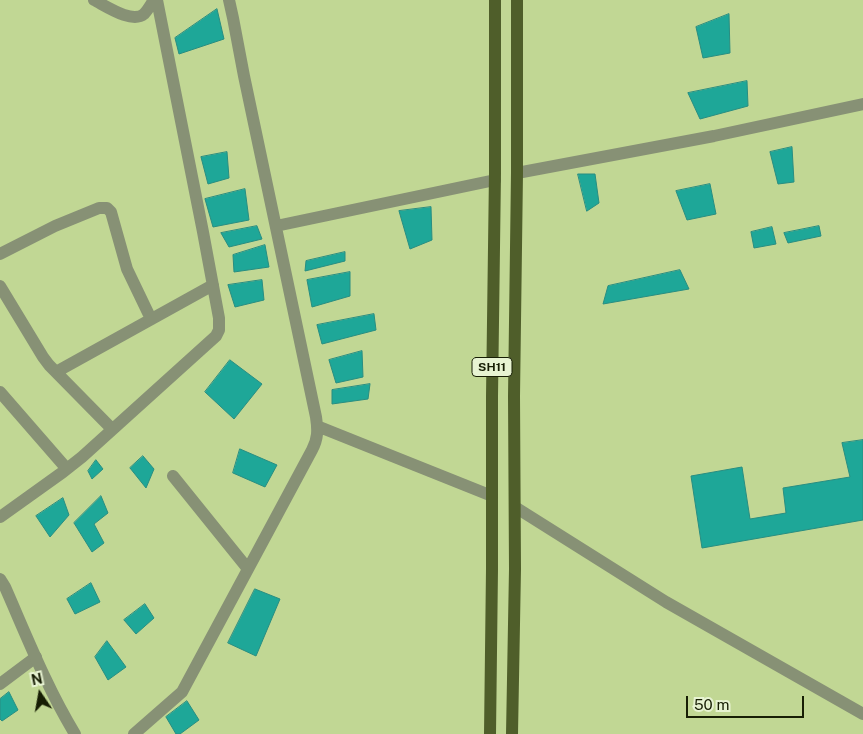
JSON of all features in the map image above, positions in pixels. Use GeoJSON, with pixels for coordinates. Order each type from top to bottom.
{"type":"FeatureCollection","features":[{"type":"Feature","properties":{"kind":"main road","name":"SH11"},"geometry":{"type":"LineString","coordinates":[[490,734],[495,0]]}},
{"type":"Feature","properties":{"kind":"main road","name":"SH11"},"geometry":{"type":"LineString","coordinates":[[512,734],[517,0]]}},
{"type":"Feature","properties":{"kind":"street"},"geometry":{"type":"LineString","coordinates":[[94,0],[124,15],[136,17],[145,13],[155,0]]}},
{"type":"Feature","properties":{"kind":"street"},"geometry":{"type":"LineString","coordinates":[[0,517],[67,469],[216,336],[219,330],[213,285],[155,0]]}},
{"type":"Feature","properties":{"kind":"street"},"geometry":{"type":"LineString","coordinates":[[134,734],[182,692],[317,438],[318,426],[229,0]]}},
{"type":"Feature","properties":{"kind":"street"},"geometry":{"type":"LineString","coordinates":[[517,173],[714,136],[863,104]]}},
{"type":"Feature","properties":{"kind":"street"},"geometry":{"type":"LineString","coordinates":[[276,226],[495,180]]}},
{"type":"Feature","properties":{"kind":"street"},"geometry":{"type":"LineString","coordinates":[[0,254],[55,226],[98,208],[107,208],[111,212],[127,268],[151,320]]}},
{"type":"Feature","properties":{"kind":"street"},"geometry":{"type":"LineString","coordinates":[[56,372],[213,285]]}},
{"type":"Feature","properties":{"kind":"street"},"geometry":{"type":"LineString","coordinates":[[0,286],[43,357],[112,429]]}},
{"type":"Feature","properties":{"kind":"street"},"geometry":{"type":"LineString","coordinates":[[0,392],[67,469]]}},
{"type":"Feature","properties":{"kind":"street"},"geometry":{"type":"LineString","coordinates":[[318,426],[492,496]]}},
{"type":"Feature","properties":{"kind":"street"},"geometry":{"type":"LineString","coordinates":[[173,476],[248,569]]}},
{"type":"Feature","properties":{"kind":"street"},"geometry":{"type":"LineString","coordinates":[[515,507],[666,602],[863,714]]}},
{"type":"Feature","properties":{"kind":"street"},"geometry":{"type":"LineString","coordinates":[[0,579],[56,702],[75,734]]}},
{"type":"Feature","properties":{"kind":"street"},"geometry":{"type":"LineString","coordinates":[[0,684],[36,657]]}},
{"type":"Feature","properties":{"kind":"building"},"geometry":{"type":"Polygon","coordinates":[[[217,9],[224,39],[179,54],[175,38],[217,9]]]}},
{"type":"Feature","properties":{"kind":"building"},"geometry":{"type":"Polygon","coordinates":[[[729,14],[730,53],[703,58],[696,27],[729,14]]]}},
{"type":"Feature","properties":{"kind":"building"},"geometry":{"type":"Polygon","coordinates":[[[747,81],[748,106],[700,119],[688,93],[747,81]]]}},
{"type":"Feature","properties":{"kind":"building"},"geometry":{"type":"Polygon","coordinates":[[[792,147],[794,182],[778,184],[770,152],[792,147]]]}},
{"type":"Feature","properties":{"kind":"building"},"geometry":{"type":"Polygon","coordinates":[[[227,152],[229,178],[208,184],[201,157],[227,152]]]}},
{"type":"Feature","properties":{"kind":"building"},"geometry":{"type":"Polygon","coordinates":[[[578,174],[595,174],[599,203],[587,211],[578,174]]]}},
{"type":"Feature","properties":{"kind":"building"},"geometry":{"type":"Polygon","coordinates":[[[710,184],[716,214],[687,220],[676,191],[710,184]]]}},
{"type":"Feature","properties":{"kind":"building"},"geometry":{"type":"Polygon","coordinates":[[[245,189],[249,220],[213,227],[205,199],[245,189]]]}},
{"type":"Feature","properties":{"kind":"building"},"geometry":{"type":"Polygon","coordinates":[[[431,207],[432,240],[410,249],[399,211],[431,207]]]}},
{"type":"Feature","properties":{"kind":"building"},"geometry":{"type":"Polygon","coordinates":[[[257,226],[262,239],[229,247],[221,233],[257,226]]]}},
{"type":"Feature","properties":{"kind":"building"},"geometry":{"type":"Polygon","coordinates":[[[819,226],[821,236],[788,243],[784,233],[819,226]]]}},
{"type":"Feature","properties":{"kind":"building"},"geometry":{"type":"Polygon","coordinates":[[[772,227],[776,244],[754,248],[751,232],[772,227]]]}},
{"type":"Feature","properties":{"kind":"building"},"geometry":{"type":"Polygon","coordinates":[[[265,245],[269,267],[234,272],[233,255],[265,245]]]}},
{"type":"Feature","properties":{"kind":"building"},"geometry":{"type":"Polygon","coordinates":[[[345,252],[345,261],[305,271],[306,261],[345,252]]]}},
{"type":"Feature","properties":{"kind":"building"},"geometry":{"type":"Polygon","coordinates":[[[680,270],[689,289],[603,304],[608,286],[680,270]]]}},
{"type":"Feature","properties":{"kind":"building"},"geometry":{"type":"Polygon","coordinates":[[[350,272],[350,296],[312,307],[307,280],[350,272]]]}},
{"type":"Feature","properties":{"kind":"building"},"geometry":{"type":"Polygon","coordinates":[[[262,280],[264,300],[235,307],[228,285],[262,280]]]}},
{"type":"Feature","properties":{"kind":"building"},"geometry":{"type":"Polygon","coordinates":[[[374,314],[376,330],[322,344],[317,325],[374,314]]]}},
{"type":"Feature","properties":{"kind":"building"},"geometry":{"type":"Polygon","coordinates":[[[362,351],[363,377],[336,383],[329,360],[362,351]]]}},
{"type":"Feature","properties":{"kind":"building"},"geometry":{"type":"Polygon","coordinates":[[[230,360],[262,384],[234,419],[205,392],[230,360]]]}},
{"type":"Feature","properties":{"kind":"building"},"geometry":{"type":"Polygon","coordinates":[[[370,384],[368,399],[332,404],[332,390],[370,384]]]}},
{"type":"Feature","properties":{"kind":"building"},"geometry":{"type":"Polygon","coordinates":[[[863,440],[863,520],[702,548],[691,476],[742,467],[750,519],[786,513],[783,488],[850,477],[842,443],[863,440]]]}},
{"type":"Feature","properties":{"kind":"building"},"geometry":{"type":"Polygon","coordinates":[[[240,449],[277,465],[265,487],[233,473],[240,449]]]}},
{"type":"Feature","properties":{"kind":"building"},"geometry":{"type":"Polygon","coordinates":[[[143,456],[154,469],[146,488],[130,468],[143,456]]]}},
{"type":"Feature","properties":{"kind":"building"},"geometry":{"type":"Polygon","coordinates":[[[96,460],[103,469],[92,479],[88,471],[96,460]]]}},
{"type":"Feature","properties":{"kind":"building"},"geometry":{"type":"Polygon","coordinates":[[[101,496],[108,513],[94,524],[104,543],[92,552],[74,523],[101,496]]]}},
{"type":"Feature","properties":{"kind":"building"},"geometry":{"type":"Polygon","coordinates":[[[63,498],[69,515],[50,537],[36,516],[63,498]]]}},
{"type":"Feature","properties":{"kind":"building"},"geometry":{"type":"Polygon","coordinates":[[[91,583],[100,602],[75,614],[67,599],[91,583]]]}},
{"type":"Feature","properties":{"kind":"building"},"geometry":{"type":"Polygon","coordinates":[[[255,589],[280,599],[256,656],[228,643],[255,589]]]}},
{"type":"Feature","properties":{"kind":"building"},"geometry":{"type":"Polygon","coordinates":[[[145,604],[154,618],[136,634],[124,620],[145,604]]]}},
{"type":"Feature","properties":{"kind":"building"},"geometry":{"type":"Polygon","coordinates":[[[107,641],[126,667],[108,680],[95,657],[107,641]]]}},
{"type":"Feature","properties":{"kind":"building"},"geometry":{"type":"Polygon","coordinates":[[[9,692],[18,710],[2,721],[0,719],[0,699],[9,692]]]}},
{"type":"Feature","properties":{"kind":"building"},"geometry":{"type":"Polygon","coordinates":[[[187,701],[199,720],[180,734],[176,734],[166,717],[187,701]]]}}]}
